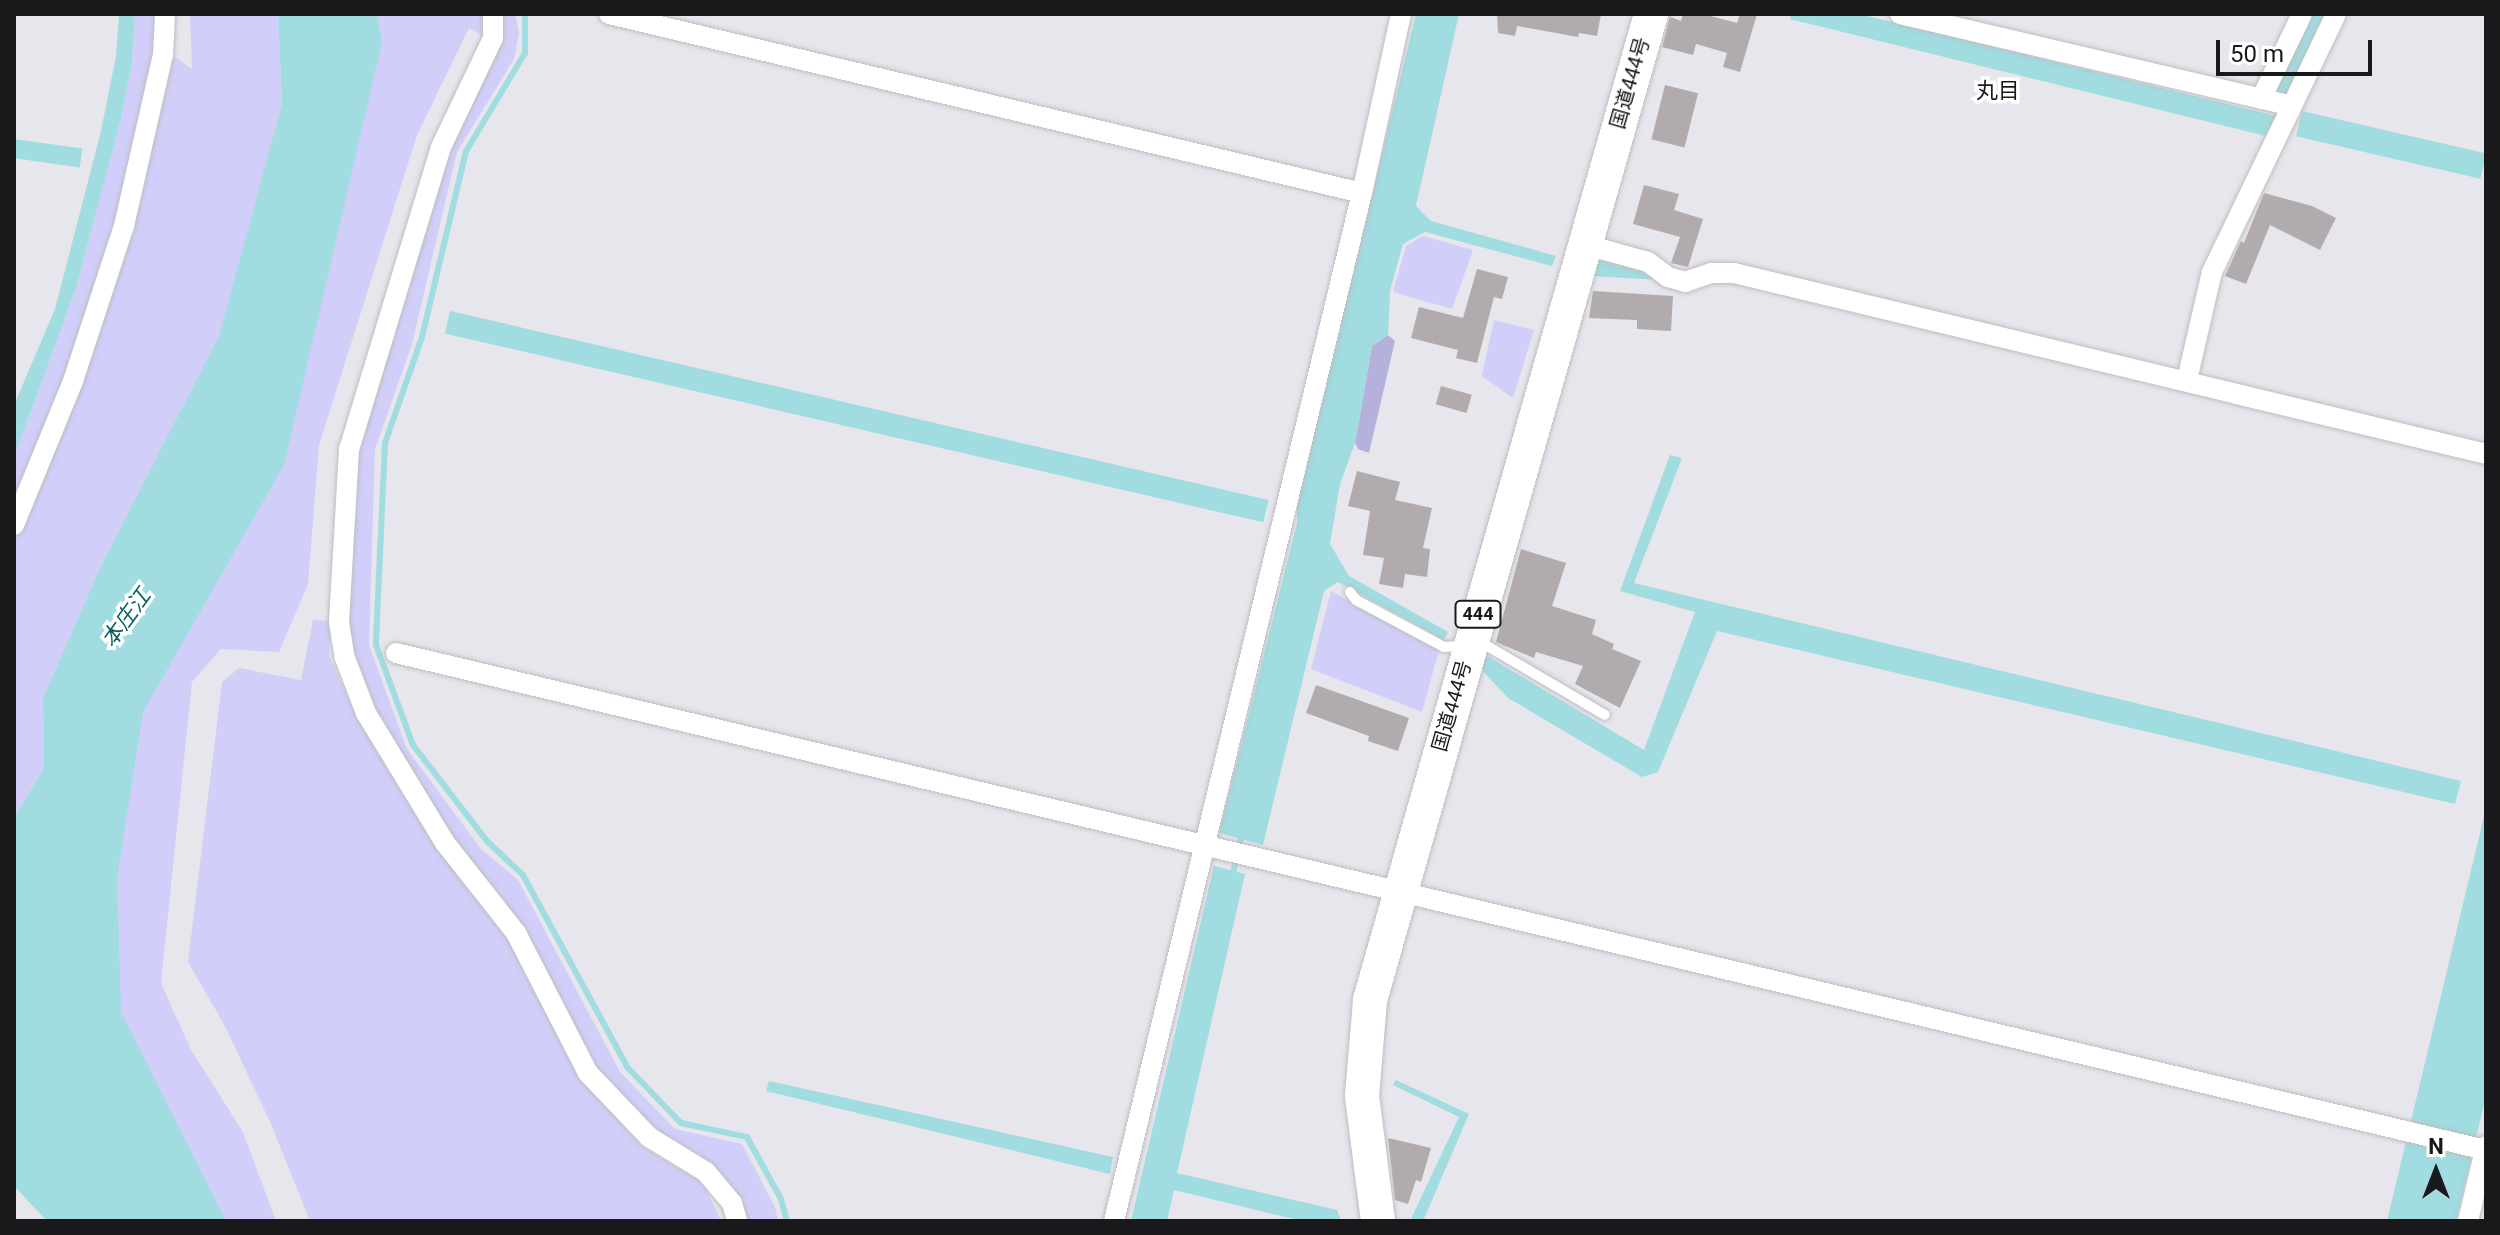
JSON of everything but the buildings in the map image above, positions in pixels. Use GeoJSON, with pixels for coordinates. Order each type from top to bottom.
{"type":"FeatureCollection","features":[{"type":"Feature","properties":{"kind":"highway","name":"国道444号"},"geometry":{"type":"LineString","coordinates":[[1378,1221],[1362,1096],[1370,1000],[1651,14]]}},
{"type":"Feature","properties":{"kind":"street"},"geometry":{"type":"LineString","coordinates":[[14,525],[73,381],[124,226],[163,55],[165,14]]}},
{"type":"Feature","properties":{"kind":"street"},"geometry":{"type":"LineString","coordinates":[[493,14],[493,38],[441,147],[349,449],[339,622],[345,658],[366,713],[445,843],[516,933],[588,1073],[649,1137],[706,1172],[732,1203],[737,1221]]}},
{"type":"Feature","properties":{"kind":"street"},"geometry":{"type":"LineString","coordinates":[[609,14],[1362,193]]}},
{"type":"Feature","properties":{"kind":"street"},"geometry":{"type":"LineString","coordinates":[[1114,1221],[1362,193],[1401,14]]}},
{"type":"Feature","properties":{"kind":"street"},"geometry":{"type":"LineString","coordinates":[[1900,14],[2291,106]]}},
{"type":"Feature","properties":{"kind":"street"},"geometry":{"type":"LineString","coordinates":[[2261,99],[2302,14]]}},
{"type":"Feature","properties":{"kind":"street"},"geometry":{"type":"LineString","coordinates":[[2187,380],[2212,272],[2336,14]]}},
{"type":"Feature","properties":{"kind":"street"},"geometry":{"type":"LineString","coordinates":[[1583,244],[1648,262],[1668,277],[1685,282],[1711,273],[1734,273],[2486,454]]}},
{"type":"Feature","properties":{"kind":"street"},"geometry":{"type":"LineString","coordinates":[[396,653],[2484,1148],[2468,1221]]}},
{"type":"Feature","properties":{"kind":"lane"},"geometry":{"type":"LineString","coordinates":[[1350,592],[1356,600],[1444,647],[1484,644],[1605,715]]}},
{"type":"Feature","properties":{"kind":"shaded area"},"geometry":{"type":"Polygon","coordinates":[[[135,14],[174,14],[172,55],[192,69],[190,14],[278,14],[282,103],[219,337],[100,568],[43,698],[44,768],[14,818],[14,457],[76,288],[121,119],[132,62],[135,14]]]}},
{"type":"Feature","properties":{"kind":"shaded area"},"geometry":{"type":"Polygon","coordinates":[[[377,14],[515,14],[519,33],[514,59],[457,152],[412,344],[375,449],[369,645],[407,749],[481,849],[518,880],[620,1072],[675,1129],[742,1144],[775,1207],[778,1221],[747,1221],[741,1202],[652,1133],[595,1071],[504,899],[447,833],[371,710],[349,648],[347,605],[356,443],[447,144],[487,38],[469,28],[417,135],[319,445],[308,584],[279,652],[221,649],[192,682],[161,983],[191,1050],[243,1132],[276,1221],[169,1221],[112,1133],[118,697],[382,42],[377,14]]]}},
{"type":"Feature","properties":{"kind":"shaded area"},"geometry":{"type":"Polygon","coordinates":[[[1423,236],[1473,250],[1452,309],[1393,292],[1406,246],[1423,236]]]}},
{"type":"Feature","properties":{"kind":"shaded area"},"geometry":{"type":"Polygon","coordinates":[[[1494,320],[1534,330],[1513,398],[1482,376],[1494,320]]]}},
{"type":"Feature","properties":{"kind":"shaded area"},"geometry":{"type":"Polygon","coordinates":[[[1388,335],[1395,341],[1369,453],[1358,449],[1355,443],[1372,346],[1388,335]]]}},
{"type":"Feature","properties":{"kind":"shaded area"},"geometry":{"type":"Polygon","coordinates":[[[1331,591],[1439,650],[1422,712],[1311,669],[1331,591]]]}},
{"type":"Feature","properties":{"kind":"shaded area"},"geometry":{"type":"Polygon","coordinates":[[[313,620],[331,621],[329,656],[355,713],[434,843],[505,933],[577,1073],[641,1146],[703,1183],[721,1221],[310,1221],[270,1122],[225,1026],[188,962],[222,682],[239,668],[301,680],[313,620]]]}},
{"type":"Feature","properties":{"kind":"water"},"geometry":{"type":"Polygon","coordinates":[[[119,14],[135,14],[132,62],[121,119],[76,288],[14,457],[14,405],[55,309],[101,131],[116,56],[119,14]]]}},
{"type":"Feature","properties":{"kind":"water","name":"本庄江"},"geometry":{"type":"Polygon","coordinates":[[[278,14],[377,14],[382,42],[284,465],[143,712],[117,878],[121,1012],[226,1221],[47,1221],[14,1186],[14,818],[44,768],[43,698],[100,568],[219,336],[282,103],[278,14]]]}},
{"type":"Feature","properties":{"kind":"water"},"geometry":{"type":"Polygon","coordinates":[[[1416,14],[1459,14],[1416,206],[1431,221],[1556,256],[1552,266],[1425,232],[1403,244],[1390,291],[1388,335],[1372,346],[1355,443],[1340,484],[1330,544],[1349,576],[1448,632],[1444,640],[1338,582],[1324,591],[1263,845],[1219,833],[1297,523],[1297,503],[1416,14]]]}},
{"type":"Feature","properties":{"kind":"water"},"geometry":{"type":"Polygon","coordinates":[[[1791,14],[1859,14],[2276,116],[2266,136],[1790,19],[1791,14]]]}},
{"type":"Feature","properties":{"kind":"water"},"geometry":{"type":"Polygon","coordinates":[[[2311,14],[2324,14],[2287,94],[2279,93],[2276,88],[2311,14]]]}},
{"type":"Feature","properties":{"kind":"water"},"geometry":{"type":"Polygon","coordinates":[[[2302,111],[2486,153],[2480,179],[2296,136],[2302,111]]]}},
{"type":"Feature","properties":{"kind":"water"},"geometry":{"type":"Polygon","coordinates":[[[14,139],[82,149],[80,167],[14,158],[14,139]]]}},
{"type":"Feature","properties":{"kind":"water"},"geometry":{"type":"Polygon","coordinates":[[[1596,260],[1648,270],[1659,280],[1593,276],[1596,260]]]}},
{"type":"Feature","properties":{"kind":"water"},"geometry":{"type":"Polygon","coordinates":[[[450,311],[1268,500],[1263,522],[445,333],[450,311]]]}},
{"type":"Feature","properties":{"kind":"water"},"geometry":{"type":"Polygon","coordinates":[[[1670,455],[1682,458],[1634,583],[2461,781],[2455,804],[1717,631],[1658,772],[1642,777],[1508,698],[1481,669],[1484,654],[1644,750],[1695,612],[1620,591],[1670,455]]]}},
{"type":"Feature","properties":{"kind":"water"},"geometry":{"type":"Polygon","coordinates":[[[2486,808],[2486,1096],[2456,1221],[2387,1221],[2486,808]]]}},
{"type":"Feature","properties":{"kind":"water"},"geometry":{"type":"Polygon","coordinates":[[[1214,866],[1245,874],[1177,1173],[1337,1210],[1341,1221],[1302,1221],[1174,1190],[1167,1221],[1131,1221],[1214,866]]]}},
{"type":"Feature","properties":{"kind":"water"},"geometry":{"type":"Polygon","coordinates":[[[1396,1080],[1469,1114],[1423,1221],[1410,1221],[1459,1117],[1393,1085],[1396,1080]]]}},
{"type":"Feature","properties":{"kind":"water"},"geometry":{"type":"Polygon","coordinates":[[[769,1081],[1113,1157],[1110,1174],[766,1091],[769,1081]]]}},
{"type":"Feature","properties":{"kind":"waterway"},"geometry":{"type":"LineString","coordinates":[[525,14],[525,53],[466,151],[422,337],[385,443],[376,645],[413,745],[487,841],[523,875],[628,1068],[681,1123],[747,1137],[781,1199],[787,1221]]}},
{"type":"Feature","properties":{"kind":"waterway"},"geometry":{"type":"LineString","coordinates":[[1232,878],[1242,834]]}},
{"type":"Feature","properties":{"kind":"district","name":"丸目"},"geometry":{"type":"Point","coordinates":[1998,91]}}]}
